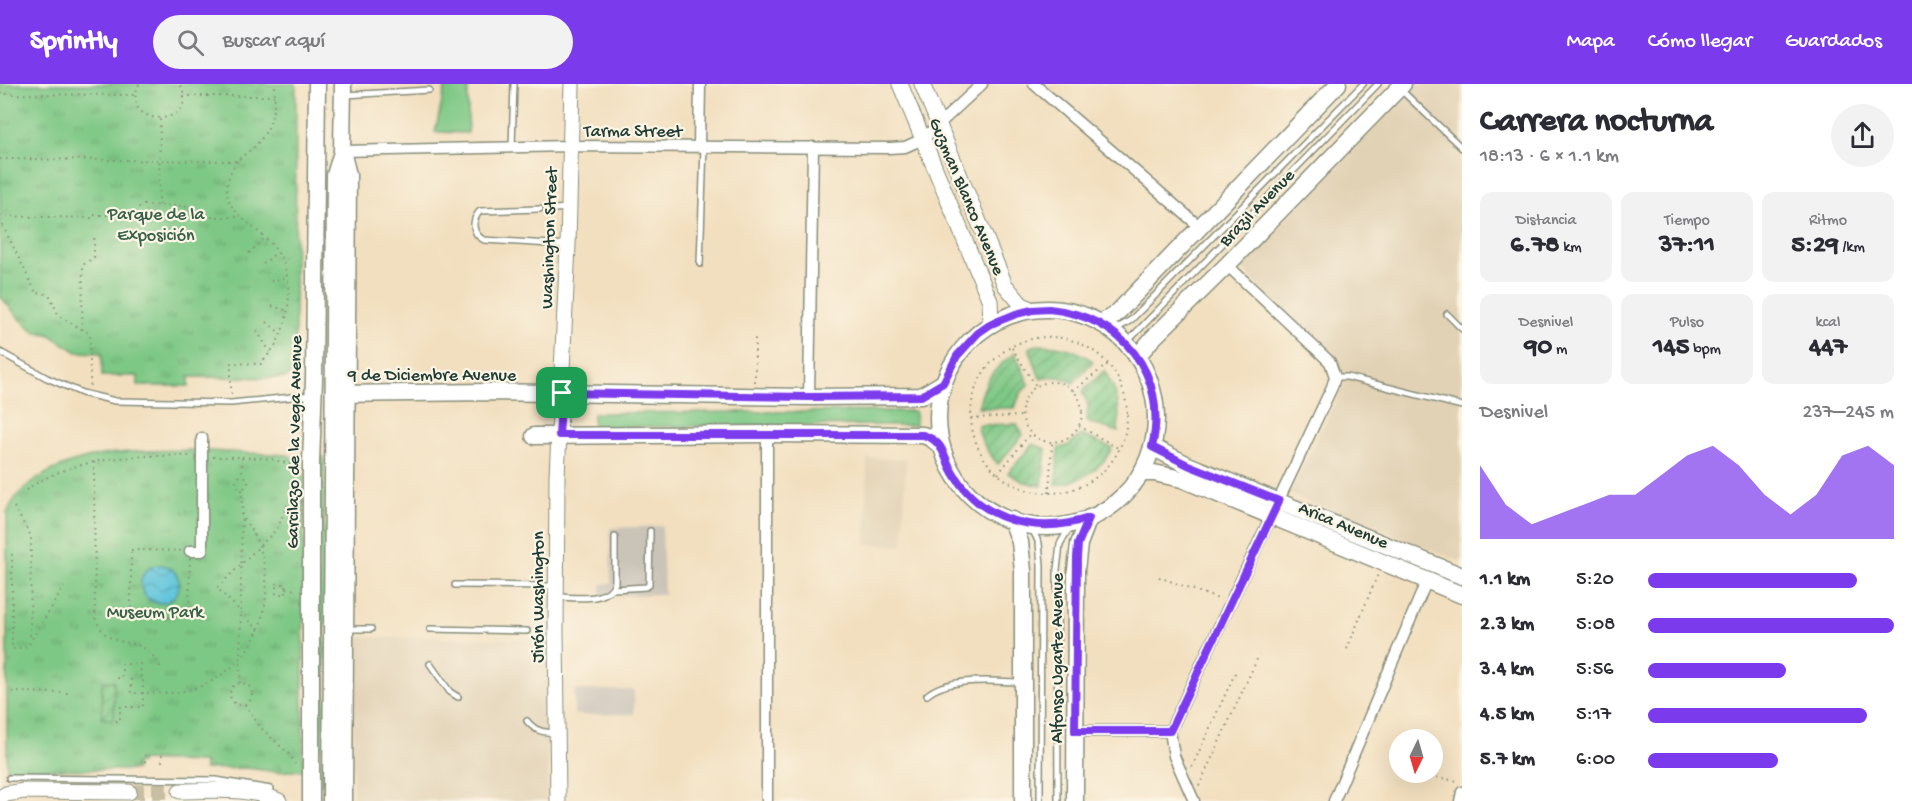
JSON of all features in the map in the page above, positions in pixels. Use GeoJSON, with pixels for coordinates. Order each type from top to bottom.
{"type":"FeatureCollection","features":[{"type":"Feature","properties":{"kind":"main road","name":"Garcilazo de la Vega Avenue"},"geometry":{"type":"LineString","coordinates":[[310,801],[311,485],[317,84]]}},
{"type":"Feature","properties":{"kind":"main road","name":"Brazil Avenue"},"geometry":{"type":"LineString","coordinates":[[1107,327],[1114,316],[1338,84]]}},
{"type":"Feature","properties":{"kind":"main road","name":"Brazil Avenue"},"geometry":{"type":"LineString","coordinates":[[1137,357],[1152,339],[1401,86]]}},
{"type":"Feature","properties":{"kind":"main road"},"geometry":{"type":"LineString","coordinates":[[335,799],[344,784],[345,629],[335,175],[342,151],[343,89]]}},
{"type":"Feature","properties":{"kind":"main road"},"geometry":{"type":"LineString","coordinates":[[1032,310],[1067,311],[1107,327],[1126,343],[1137,357],[1148,378],[1154,400],[1155,424],[1152,447],[1141,472],[1131,487],[1104,510],[1089,518],[1058,525],[1030,525],[1012,520],[985,507],[963,487],[947,461],[942,447],[937,415],[943,383],[949,369],[978,333],[1006,317],[1032,310]]}},
{"type":"Feature","properties":{"kind":"main road","name":"9 de Diciembre Avenue"},"geometry":{"type":"LineString","coordinates":[[313,395],[488,392],[808,397],[921,396],[943,383]]}},
{"type":"Feature","properties":{"kind":"main road"},"geometry":{"type":"LineString","coordinates":[[335,799],[340,394]]}},
{"type":"Feature","properties":{"kind":"main road"},"geometry":{"type":"LineString","coordinates":[[534,436],[923,435],[942,447]]}},
{"type":"Feature","properties":{"kind":"main road","name":"Arica Avenue"},"geometry":{"type":"LineString","coordinates":[[1152,447],[1383,562],[1462,595]]}},
{"type":"Feature","properties":{"kind":"main road","name":"Arica Avenue"},"geometry":{"type":"LineString","coordinates":[[1141,472],[1182,479],[1276,508],[1462,576]]}},
{"type":"Feature","properties":{"kind":"main road","name":"Alfonso Ugarte Avenue"},"geometry":{"type":"LineString","coordinates":[[1075,801],[1077,558],[1078,544],[1089,518]]}},
{"type":"Feature","properties":{"kind":"main road","name":"Alfonso Ugarte Avenue"},"geometry":{"type":"LineString","coordinates":[[1012,520],[1020,542],[1023,571],[1023,801]]}},
{"type":"Feature","properties":{"kind":"street","name":"Washington Street"},"geometry":{"type":"LineString","coordinates":[[562,393],[568,245],[562,208],[570,146],[572,84]]}},
{"type":"Feature","properties":{"kind":"street"},"geometry":{"type":"LineString","coordinates":[[700,84],[701,146]]}},
{"type":"Feature","properties":{"kind":"street","name":"Guzman Blanco Avenue"},"geometry":{"type":"LineString","coordinates":[[900,84],[990,301],[991,324]]}},
{"type":"Feature","properties":{"kind":"street","name":"Guzman Blanco Avenue"},"geometry":{"type":"LineString","coordinates":[[922,84],[1005,285],[1021,304],[1032,310]]}},
{"type":"Feature","properties":{"kind":"street"},"geometry":{"type":"LineString","coordinates":[[923,139],[982,84]]}},
{"type":"Feature","properties":{"kind":"street"},"geometry":{"type":"LineString","coordinates":[[1034,84],[1200,227]]}},
{"type":"Feature","properties":{"kind":"street","name":"Tarma Street"},"geometry":{"type":"LineString","coordinates":[[342,151],[570,146],[889,148],[905,147],[923,139]]}},
{"type":"Feature","properties":{"kind":"street"},"geometry":{"type":"LineString","coordinates":[[808,397],[813,147]]}},
{"type":"Feature","properties":{"kind":"street"},"geometry":{"type":"LineString","coordinates":[[1194,800],[1174,756],[1170,731],[1276,508],[1335,377],[1330,362],[1227,265]]}},
{"type":"Feature","properties":{"kind":"street","name":"Jirón Washington"},"geometry":{"type":"LineString","coordinates":[[558,801],[556,592],[562,393]]}},
{"type":"Feature","properties":{"kind":"street"},"geometry":{"type":"LineString","coordinates":[[767,434],[767,801]]}},
{"type":"Feature","properties":{"kind":"street"},"geometry":{"type":"LineString","coordinates":[[190,551],[202,551],[202,438]]}},
{"type":"Feature","properties":{"kind":"street"},"geometry":{"type":"LineString","coordinates":[[1334,801],[1427,580]]}},
{"type":"Feature","properties":{"kind":"street"},"geometry":{"type":"LineString","coordinates":[[1075,731],[1170,731]]}},
{"type":"Feature","properties":{"kind":"street"},"geometry":{"type":"LineString","coordinates":[[180,791],[235,790],[275,795]]}},
{"type":"Feature","properties":{"kind":"street"},"geometry":{"type":"LineString","coordinates":[[0,798],[6,794],[24,791],[129,792]]}},
{"type":"Feature","properties":{"kind":"street"},"geometry":{"type":"LineString","coordinates":[[1460,801],[1462,792]]}},
{"type":"Feature","properties":{"kind":"lane"},"geometry":{"type":"LineString","coordinates":[[512,147],[514,84]]}},
{"type":"Feature","properties":{"kind":"lane","name":"Brazil Avenue"},"geometry":{"type":"LineString","coordinates":[[1107,327],[1131,320],[1362,84]]}},
{"type":"Feature","properties":{"kind":"lane","name":"Brazil Avenue"},"geometry":{"type":"LineString","coordinates":[[1126,343],[1378,84]]}},
{"type":"Feature","properties":{"kind":"lane"},"geometry":{"type":"LineString","coordinates":[[1401,86],[1462,148]]}},
{"type":"Feature","properties":{"kind":"lane"},"geometry":{"type":"LineString","coordinates":[[343,89],[429,90]]}},
{"type":"Feature","properties":{"kind":"lane"},"geometry":{"type":"LineString","coordinates":[[700,264],[701,146]]}},
{"type":"Feature","properties":{"kind":"lane"},"geometry":{"type":"LineString","coordinates":[[540,209],[480,211],[474,221],[475,231],[484,240],[568,245]]}},
{"type":"Feature","properties":{"kind":"lane"},"geometry":{"type":"LineString","coordinates":[[1447,314],[1462,328]]}},
{"type":"Feature","properties":{"kind":"lane","name":"9 de Diciembre Avenue"},"geometry":{"type":"LineString","coordinates":[[1,354],[47,378],[89,395],[127,402],[231,403],[313,395]]}},
{"type":"Feature","properties":{"kind":"lane"},"geometry":{"type":"LineString","coordinates":[[1335,377],[1347,377],[1462,406]]}},
{"type":"Feature","properties":{"kind":"lane","name":"Alfonso Ugarte Avenue"},"geometry":{"type":"LineString","coordinates":[[1058,801],[1057,570],[1060,544],[1072,523]]}},
{"type":"Feature","properties":{"kind":"lane","name":"Alfonso Ugarte Avenue"},"geometry":{"type":"LineString","coordinates":[[1030,525],[1039,543],[1041,565],[1040,801]]}},
{"type":"Feature","properties":{"kind":"lane"},"geometry":{"type":"LineString","coordinates":[[454,585],[599,596],[613,589],[646,587],[649,585],[650,531]]}},
{"type":"Feature","properties":{"kind":"lane"},"geometry":{"type":"LineString","coordinates":[[613,589],[615,537]]}},
{"type":"Feature","properties":{"kind":"lane"},"geometry":{"type":"LineString","coordinates":[[345,629],[371,629]]}},
{"type":"Feature","properties":{"kind":"lane"},"geometry":{"type":"LineString","coordinates":[[430,629],[527,631]]}},
{"type":"Feature","properties":{"kind":"lane"},"geometry":{"type":"LineString","coordinates":[[430,664],[450,692],[458,697]]}},
{"type":"Feature","properties":{"kind":"lane"},"geometry":{"type":"LineString","coordinates":[[927,695],[951,683],[1024,682]]}},
{"type":"Feature","properties":{"kind":"lane"},"geometry":{"type":"LineString","coordinates":[[527,721],[534,730],[557,733]]}},
{"type":"Feature","properties":{"kind":"lane"},"geometry":{"type":"LineString","coordinates":[[9,778],[216,780],[275,795]]}},
{"type":"Feature","properties":{"kind":"path"},"geometry":{"type":"LineString","coordinates":[[139,84],[136,95],[140,109],[146,115],[160,119],[174,114],[179,109],[183,96],[180,84]]}},
{"type":"Feature","properties":{"kind":"path"},"geometry":{"type":"LineString","coordinates":[[231,403],[231,363],[261,364],[281,334],[288,311],[287,277],[282,261],[264,238],[231,207],[226,194],[226,183],[237,161],[255,146],[272,120],[275,84]]}},
{"type":"Feature","properties":{"kind":"path"},"geometry":{"type":"LineString","coordinates":[[0,94],[136,95]]}},
{"type":"Feature","properties":{"kind":"path"},"geometry":{"type":"LineString","coordinates":[[183,96],[275,96]]}},
{"type":"Feature","properties":{"kind":"path"},"geometry":{"type":"LineString","coordinates":[[159,205],[160,119]]}},
{"type":"Feature","properties":{"kind":"path"},"geometry":{"type":"LineString","coordinates":[[0,159],[237,161]]}},
{"type":"Feature","properties":{"kind":"path"},"geometry":{"type":"LineString","coordinates":[[89,395],[90,337],[87,332],[59,316],[49,294],[36,293],[0,218],[133,215],[141,205],[184,206],[198,217],[240,217]]}},
{"type":"Feature","properties":{"kind":"path"},"geometry":{"type":"LineString","coordinates":[[82,330],[83,265],[94,257],[94,235]]}},
{"type":"Feature","properties":{"kind":"path"},"geometry":{"type":"LineString","coordinates":[[249,253],[264,238]]}},
{"type":"Feature","properties":{"kind":"path"},"geometry":{"type":"LineString","coordinates":[[262,264],[277,252]]}},
{"type":"Feature","properties":{"kind":"path"},"geometry":{"type":"LineString","coordinates":[[271,281],[287,277]]}},
{"type":"Feature","properties":{"kind":"path"},"geometry":{"type":"LineString","coordinates":[[272,306],[288,311]]}},
{"type":"Feature","properties":{"kind":"path"},"geometry":{"type":"LineString","coordinates":[[267,321],[281,334]]}},
{"type":"Feature","properties":{"kind":"path"},"geometry":{"type":"LineString","coordinates":[[257,331],[270,352]]}},
{"type":"Feature","properties":{"kind":"path"},"geometry":{"type":"LineString","coordinates":[[755,334],[755,396]]}},
{"type":"Feature","properties":{"kind":"path"},"geometry":{"type":"LineString","coordinates":[[1036,339],[1063,339],[1095,352],[1108,364],[1123,390],[1127,405],[1127,420],[1120,449],[1098,476],[1066,491],[1049,493],[1022,488],[998,474],[982,455],[972,431],[971,418],[972,401],[977,384],[985,369],[997,357],[1011,347],[1036,339]]}},
{"type":"Feature","properties":{"kind":"path"},"geometry":{"type":"LineString","coordinates":[[1011,347],[1036,386]]}},
{"type":"Feature","properties":{"kind":"path"},"geometry":{"type":"LineString","coordinates":[[1073,391],[1108,364]]}},
{"type":"Feature","properties":{"kind":"path"},"geometry":{"type":"LineString","coordinates":[[1056,382],[1073,391],[1082,408],[1079,426],[1075,432],[1065,440],[1052,443],[1037,439],[1030,434],[1023,423],[1021,409],[1026,396],[1036,386],[1056,382]]}},
{"type":"Feature","properties":{"kind":"path"},"geometry":{"type":"LineString","coordinates":[[971,418],[1021,416]]}},
{"type":"Feature","properties":{"kind":"path"},"geometry":{"type":"LineString","coordinates":[[1079,426],[1120,449]]}},
{"type":"Feature","properties":{"kind":"path"},"geometry":{"type":"LineString","coordinates":[[998,474],[1030,434]]}},
{"type":"Feature","properties":{"kind":"path"},"geometry":{"type":"LineString","coordinates":[[1049,493],[1052,443]]}},
{"type":"Feature","properties":{"kind":"path"},"geometry":{"type":"LineString","coordinates":[[26,490],[59,472],[94,462],[127,457],[202,456],[271,459],[290,464],[301,476]]}},
{"type":"Feature","properties":{"kind":"path"},"geometry":{"type":"LineString","coordinates":[[242,457],[242,476]]}},
{"type":"Feature","properties":{"kind":"path"},"geometry":{"type":"LineString","coordinates":[[94,462],[95,617],[104,633],[113,639],[141,645],[155,657],[160,667]]}},
{"type":"Feature","properties":{"kind":"path"},"geometry":{"type":"LineString","coordinates":[[242,476],[238,477],[236,482],[237,486],[242,488]]}},
{"type":"Feature","properties":{"kind":"path"},"geometry":{"type":"LineString","coordinates":[[242,476],[247,479],[248,483],[242,488]]}},
{"type":"Feature","properties":{"kind":"path"},"geometry":{"type":"LineString","coordinates":[[240,683],[242,488]]}},
{"type":"Feature","properties":{"kind":"path"},"geometry":{"type":"LineString","coordinates":[[259,630],[217,588],[279,526],[283,511],[293,496],[300,491]]}},
{"type":"Feature","properties":{"kind":"path"},"geometry":{"type":"LineString","coordinates":[[14,507],[32,536],[30,643]]}},
{"type":"Feature","properties":{"kind":"path"},"geometry":{"type":"LineString","coordinates":[[131,679],[131,693],[179,692],[195,688],[221,675],[253,643],[259,630],[267,589],[265,568],[259,546],[242,514]]}},
{"type":"Feature","properties":{"kind":"path"},"geometry":{"type":"LineString","coordinates":[[131,550],[190,551],[189,617],[131,617],[131,550]]}},
{"type":"Feature","properties":{"kind":"path"},"geometry":{"type":"LineString","coordinates":[[12,554],[12,649],[22,649],[30,643],[64,586]]}},
{"type":"Feature","properties":{"kind":"path"},"geometry":{"type":"LineString","coordinates":[[1347,649],[1383,562]]}},
{"type":"Feature","properties":{"kind":"path"},"geometry":{"type":"LineString","coordinates":[[1159,577],[1230,603]]}},
{"type":"Feature","properties":{"kind":"path"},"geometry":{"type":"LineString","coordinates":[[276,584],[286,584],[286,589],[286,594],[276,594],[276,584]]}},
{"type":"Feature","properties":{"kind":"path"},"geometry":{"type":"LineString","coordinates":[[286,589],[300,590]]}},
{"type":"Feature","properties":{"kind":"path"},"geometry":{"type":"LineString","coordinates":[[1194,800],[1260,655]]}},
{"type":"Feature","properties":{"kind":"path"},"geometry":{"type":"LineString","coordinates":[[116,721],[120,721],[120,707],[143,707],[140,664],[122,664],[122,678],[117,678]]}},
{"type":"Feature","properties":{"kind":"path"},"geometry":{"type":"LineString","coordinates":[[1185,781],[1236,671]]}},
{"type":"Feature","properties":{"kind":"path"},"geometry":{"type":"LineString","coordinates":[[240,683],[249,686],[251,691],[251,697],[245,704],[235,703],[230,694],[231,688],[240,683]]}},
{"type":"Feature","properties":{"kind":"path"},"geometry":{"type":"LineString","coordinates":[[12,692],[68,693]]}},
{"type":"Feature","properties":{"kind":"path"},"geometry":{"type":"LineString","coordinates":[[245,704],[260,727],[291,756],[295,764]]}},
{"type":"Feature","properties":{"kind":"path"},"geometry":{"type":"LineString","coordinates":[[145,750],[145,762]]}},
{"type":"Feature","properties":{"kind":"path"},"geometry":{"type":"LineString","coordinates":[[162,751],[162,762]]}},
{"type":"Feature","properties":{"kind":"path"},"geometry":{"type":"LineString","coordinates":[[1443,778],[1462,782]]}},
{"type":"Feature","properties":{"kind":"shaded area"},"geometry":{"type":"Polygon","coordinates":[[[1417,84],[1462,84],[1462,562],[1289,494],[1345,382],[1240,266],[1417,84]]]}},
{"type":"Feature","properties":{"kind":"shaded area"},"geometry":{"type":"Polygon","coordinates":[[[867,458],[906,459],[903,546],[866,544],[867,458]]]}},
{"type":"Feature","properties":{"kind":"shaded area"},"geometry":{"type":"Polygon","coordinates":[[[662,526],[664,594],[601,596],[601,584],[611,584],[610,528],[662,526]]]}},
{"type":"Feature","properties":{"kind":"shaded area"},"geometry":{"type":"Polygon","coordinates":[[[354,637],[549,639],[548,801],[353,801],[354,637]]]}},
{"type":"Feature","properties":{"kind":"shaded area"},"geometry":{"type":"Polygon","coordinates":[[[574,690],[634,690],[634,714],[574,715],[574,690]]]}},
{"type":"Feature","properties":{"kind":"green space","name":"Parque de la Exposición"},"geometry":{"type":"Polygon","coordinates":[[[0,84],[296,84],[295,371],[286,378],[189,377],[189,386],[138,386],[138,376],[102,376],[102,353],[77,352],[49,334],[36,333],[18,317],[0,296],[0,84]]]}},
{"type":"Feature","properties":{"kind":"green space"},"geometry":{"type":"Polygon","coordinates":[[[446,84],[468,84],[468,133],[435,132],[446,84]]]}},
{"type":"Feature","properties":{"kind":"green space"},"geometry":{"type":"Polygon","coordinates":[[[1037,345],[1067,348],[1093,361],[1073,383],[1057,377],[1040,378],[1029,348],[1037,345]]]}},
{"type":"Feature","properties":{"kind":"green space"},"geometry":{"type":"Polygon","coordinates":[[[1015,353],[1029,384],[1020,394],[1015,408],[978,408],[990,376],[1015,353]]]}},
{"type":"Feature","properties":{"kind":"green space"},"geometry":{"type":"Polygon","coordinates":[[[1104,371],[1113,386],[1117,400],[1118,432],[1087,422],[1088,404],[1082,392],[1104,371]]]}},
{"type":"Feature","properties":{"kind":"green space"},"geometry":{"type":"Polygon","coordinates":[[[915,411],[916,425],[593,427],[593,413],[915,411]]]}},
{"type":"Feature","properties":{"kind":"green space"},"geometry":{"type":"Polygon","coordinates":[[[1017,424],[1023,435],[998,464],[985,446],[978,425],[1017,424]]]}},
{"type":"Feature","properties":{"kind":"green space"},"geometry":{"type":"Polygon","coordinates":[[[1081,435],[1112,448],[1096,469],[1081,478],[1056,485],[1058,449],[1069,445],[1081,435]]]}},
{"type":"Feature","properties":{"kind":"green space"},"geometry":{"type":"Polygon","coordinates":[[[1033,444],[1046,449],[1042,486],[1024,482],[1008,473],[1033,444]]]}},
{"type":"Feature","properties":{"kind":"green space","name":"Museum Park"},"geometry":{"type":"Polygon","coordinates":[[[191,450],[288,455],[299,462],[304,473],[303,770],[276,772],[248,768],[204,769],[204,762],[140,760],[140,763],[136,763],[136,770],[7,769],[7,513],[11,504],[30,484],[67,464],[86,458],[128,452],[191,450]]]}},
{"type":"Feature","properties":{"kind":"green space"},"geometry":{"type":"Polygon","coordinates":[[[318,457],[324,457],[326,784],[321,784],[318,457]]]}},
{"type":"Feature","properties":{"kind":"green space"},"geometry":{"type":"Polygon","coordinates":[[[102,681],[114,681],[114,719],[102,719],[102,681]]]}},
{"type":"Feature","properties":{"kind":"water"},"geometry":{"type":"Polygon","coordinates":[[[160,565],[174,570],[179,584],[174,598],[160,603],[146,598],[141,584],[146,570],[160,565]]]}},
{"type":"Feature","properties":{"kind":"tunnel"},"geometry":{"type":"LineString","coordinates":[[129,792],[180,791]]}},
{"type":"Feature","properties":{"kind":"route"},"geometry":{"type":"LineString","coordinates":[[1032,310],[1067,311],[1084,316],[1113,331],[1137,357],[1151,385],[1154,400],[1156,416],[1152,447],[1188,465],[1279,501],[1170,731],[1075,731],[1076,570],[1078,544],[1089,518],[1072,523],[1044,526],[1020,523],[998,515],[985,507],[963,487],[954,475],[942,447],[923,435],[559,435],[562,393],[808,397],[921,396],[943,383],[957,356],[978,333],[991,324],[1032,310]]}}]}
